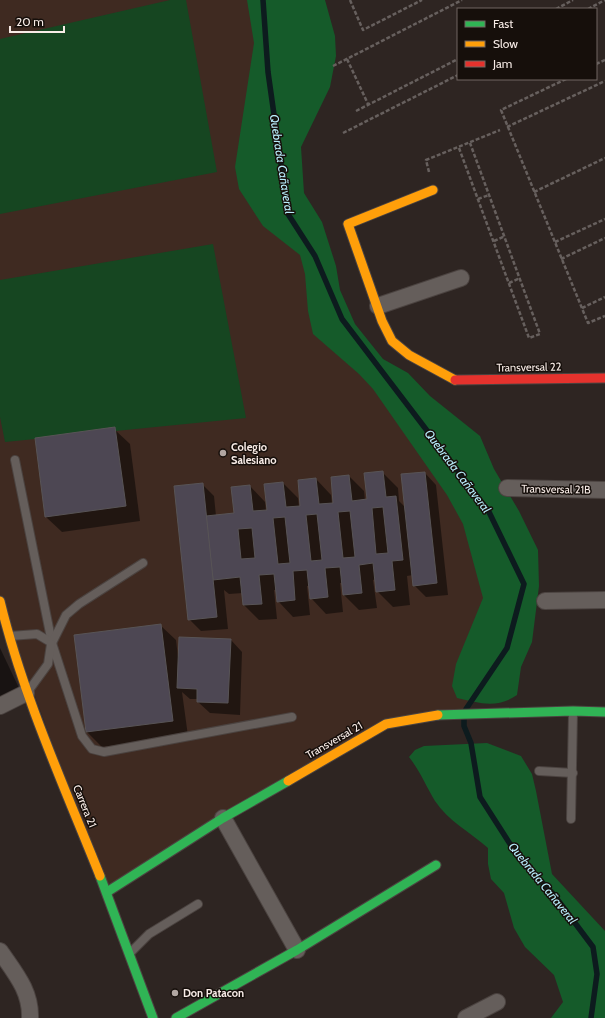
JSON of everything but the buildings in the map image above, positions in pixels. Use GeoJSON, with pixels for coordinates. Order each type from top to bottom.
{"type":"FeatureCollection","features":[{"type":"Feature","properties":{"kind":"street"},"geometry":{"type":"LineString","coordinates":[[433,190],[348,224],[378,306],[461,278]]}},
{"type":"Feature","properties":{"kind":"street","name":"Transversal 22"},"geometry":{"type":"LineString","coordinates":[[378,306],[382,321],[392,341],[409,355],[453,380],[605,378]]}},
{"type":"Feature","properties":{"kind":"street","name":"Transversal 21B"},"geometry":{"type":"LineString","coordinates":[[507,488],[605,490]]}},
{"type":"Feature","properties":{"kind":"street"},"geometry":{"type":"LineString","coordinates":[[545,601],[605,600]]}},
{"type":"Feature","properties":{"kind":"street","name":"Carrera 21"},"geometry":{"type":"LineString","coordinates":[[0,601],[8,636],[26,693],[131,952],[153,1018]]}},
{"type":"Feature","properties":{"kind":"street"},"geometry":{"type":"LineString","coordinates":[[0,706],[26,693]]}},
{"type":"Feature","properties":{"kind":"street","name":"Transversal 21"},"geometry":{"type":"LineString","coordinates":[[106,892],[223,818],[386,724],[432,715],[573,711],[605,712]]}},
{"type":"Feature","properties":{"kind":"street"},"geometry":{"type":"LineString","coordinates":[[223,818],[297,950]]}},
{"type":"Feature","properties":{"kind":"street"},"geometry":{"type":"LineString","coordinates":[[176,1018],[297,950],[436,865]]}},
{"type":"Feature","properties":{"kind":"street"},"geometry":{"type":"LineString","coordinates":[[0,951],[26,989],[31,1006],[30,1018]]}},
{"type":"Feature","properties":{"kind":"street"},"geometry":{"type":"LineString","coordinates":[[466,1018],[497,1002]]}},
{"type":"Feature","properties":{"kind":"lane"},"geometry":{"type":"LineString","coordinates":[[15,460],[52,643],[82,736],[92,749],[104,752],[292,716]]}},
{"type":"Feature","properties":{"kind":"lane"},"geometry":{"type":"LineString","coordinates":[[26,693],[48,664],[52,643],[66,616],[79,604],[143,563]]}},
{"type":"Feature","properties":{"kind":"lane"},"geometry":{"type":"LineString","coordinates":[[8,636],[37,634],[52,643]]}},
{"type":"Feature","properties":{"kind":"lane"},"geometry":{"type":"LineString","coordinates":[[571,819],[573,711]]}},
{"type":"Feature","properties":{"kind":"lane"},"geometry":{"type":"LineString","coordinates":[[539,771],[573,773]]}},
{"type":"Feature","properties":{"kind":"lane"},"geometry":{"type":"LineString","coordinates":[[131,952],[149,934],[198,904]]}},
{"type":"Feature","properties":{"kind":"path"},"geometry":{"type":"LineString","coordinates":[[350,0],[363,30],[422,0]]}},
{"type":"Feature","properties":{"kind":"path"},"geometry":{"type":"LineString","coordinates":[[333,66],[462,0]]}},
{"type":"Feature","properties":{"kind":"path"},"geometry":{"type":"LineString","coordinates":[[558,8],[573,0]]}},
{"type":"Feature","properties":{"kind":"path"},"geometry":{"type":"LineString","coordinates":[[590,8],[605,0]]}},
{"type":"Feature","properties":{"kind":"path"},"geometry":{"type":"LineString","coordinates":[[347,59],[368,104]]}},
{"type":"Feature","properties":{"kind":"path"},"geometry":{"type":"LineString","coordinates":[[356,111],[457,60]]}},
{"type":"Feature","properties":{"kind":"path"},"geometry":{"type":"LineString","coordinates":[[343,133],[457,76]]}},
{"type":"Feature","properties":{"kind":"path"},"geometry":{"type":"LineString","coordinates":[[564,80],[501,110],[507,128],[588,323],[605,316]]}},
{"type":"Feature","properties":{"kind":"path"},"geometry":{"type":"LineString","coordinates":[[507,128],[605,81]]}},
{"type":"Feature","properties":{"kind":"path"},"geometry":{"type":"LineString","coordinates":[[433,190],[426,160],[459,148],[500,130]]}},
{"type":"Feature","properties":{"kind":"path"},"geometry":{"type":"LineString","coordinates":[[459,148],[529,338],[540,334],[470,143]]}},
{"type":"Feature","properties":{"kind":"path"},"geometry":{"type":"LineString","coordinates":[[534,192],[605,158]]}},
{"type":"Feature","properties":{"kind":"path"},"geometry":{"type":"LineString","coordinates":[[478,199],[489,195]]}},
{"type":"Feature","properties":{"kind":"path"},"geometry":{"type":"LineString","coordinates":[[555,242],[605,219]]}},
{"type":"Feature","properties":{"kind":"path"},"geometry":{"type":"LineString","coordinates":[[494,241],[505,236]]}},
{"type":"Feature","properties":{"kind":"path"},"geometry":{"type":"LineString","coordinates":[[561,259],[605,238]]}},
{"type":"Feature","properties":{"kind":"path"},"geometry":{"type":"LineString","coordinates":[[509,282],[520,278]]}},
{"type":"Feature","properties":{"kind":"path"},"geometry":{"type":"LineString","coordinates":[[582,308],[605,297]]}},
{"type":"Feature","properties":{"kind":"shaded area","name":"Colegio Salesiano"},"geometry":{"type":"Polygon","coordinates":[[[0,0],[263,0],[288,214],[342,319],[489,512],[507,648],[465,711],[386,724],[107,892],[0,601],[0,0]]]}},
{"type":"Feature","properties":{"kind":"green space"},"geometry":{"type":"Polygon","coordinates":[[[170,0],[186,0],[217,172],[0,214],[0,39],[170,0]]]}},
{"type":"Feature","properties":{"kind":"green space"},"geometry":{"type":"Polygon","coordinates":[[[247,0],[325,0],[335,36],[336,56],[330,87],[301,147],[304,193],[322,222],[336,266],[340,290],[355,324],[383,359],[408,373],[430,396],[480,436],[494,469],[519,511],[538,550],[539,586],[532,642],[521,667],[517,695],[502,702],[488,704],[457,698],[452,686],[456,664],[483,598],[463,524],[447,495],[373,389],[359,374],[313,334],[308,311],[305,274],[300,255],[263,226],[239,189],[235,167],[254,43],[247,0]]]}},
{"type":"Feature","properties":{"kind":"green space"},"geometry":{"type":"Polygon","coordinates":[[[213,244],[246,418],[5,442],[0,417],[0,280],[213,244]]]}},
{"type":"Feature","properties":{"kind":"green space"},"geometry":{"type":"Polygon","coordinates":[[[487,743],[521,756],[532,774],[552,874],[605,931],[605,1018],[551,1018],[563,1002],[554,975],[525,947],[514,928],[504,893],[491,879],[488,864],[488,848],[446,815],[435,801],[420,773],[409,757],[415,750],[424,746],[487,743]]]}},
{"type":"Feature","properties":{"kind":"waterway","name":"Quebrada Cañaveral"},"geometry":{"type":"LineString","coordinates":[[263,0],[268,72],[288,214],[315,256],[342,319],[489,512],[524,584],[507,648],[466,709]]}},
{"type":"Feature","properties":{"kind":"waterway","name":"Quebrada Cañaveral"},"geometry":{"type":"LineString","coordinates":[[464,719],[464,726],[471,743],[480,797],[519,858],[554,895],[593,947],[597,974],[591,1018]]}},
{"type":"Feature","properties":{"kind":"traffic: fast"},"geometry":{"type":"LineString","coordinates":[[438,715],[573,711],[605,712]]}},
{"type":"Feature","properties":{"kind":"traffic: fast"},"geometry":{"type":"LineString","coordinates":[[107,892],[223,818],[288,781]]}},
{"type":"Feature","properties":{"kind":"traffic: fast"},"geometry":{"type":"LineString","coordinates":[[176,1018],[297,950],[436,865]]}},
{"type":"Feature","properties":{"kind":"traffic: fast"},"geometry":{"type":"LineString","coordinates":[[100,876],[153,1018]]}},
{"type":"Feature","properties":{"kind":"traffic: slow"},"geometry":{"type":"LineString","coordinates":[[433,190],[348,224],[382,321],[392,341],[409,355],[455,380]]}},
{"type":"Feature","properties":{"kind":"traffic: slow"},"geometry":{"type":"LineString","coordinates":[[0,601],[9,636],[32,706],[100,876]]}},
{"type":"Feature","properties":{"kind":"traffic: slow"},"geometry":{"type":"LineString","coordinates":[[288,781],[386,724],[438,715]]}},
{"type":"Feature","properties":{"kind":"traffic: jam"},"geometry":{"type":"LineString","coordinates":[[455,380],[605,378]]}},
{"type":"Feature","properties":{"kind":"place","name":"Colegio Salesiano"},"geometry":{"type":"Point","coordinates":[223,453]}},
{"type":"Feature","properties":{"kind":"place","name":"Don Patacon"},"geometry":{"type":"Point","coordinates":[175,993]}}]}
